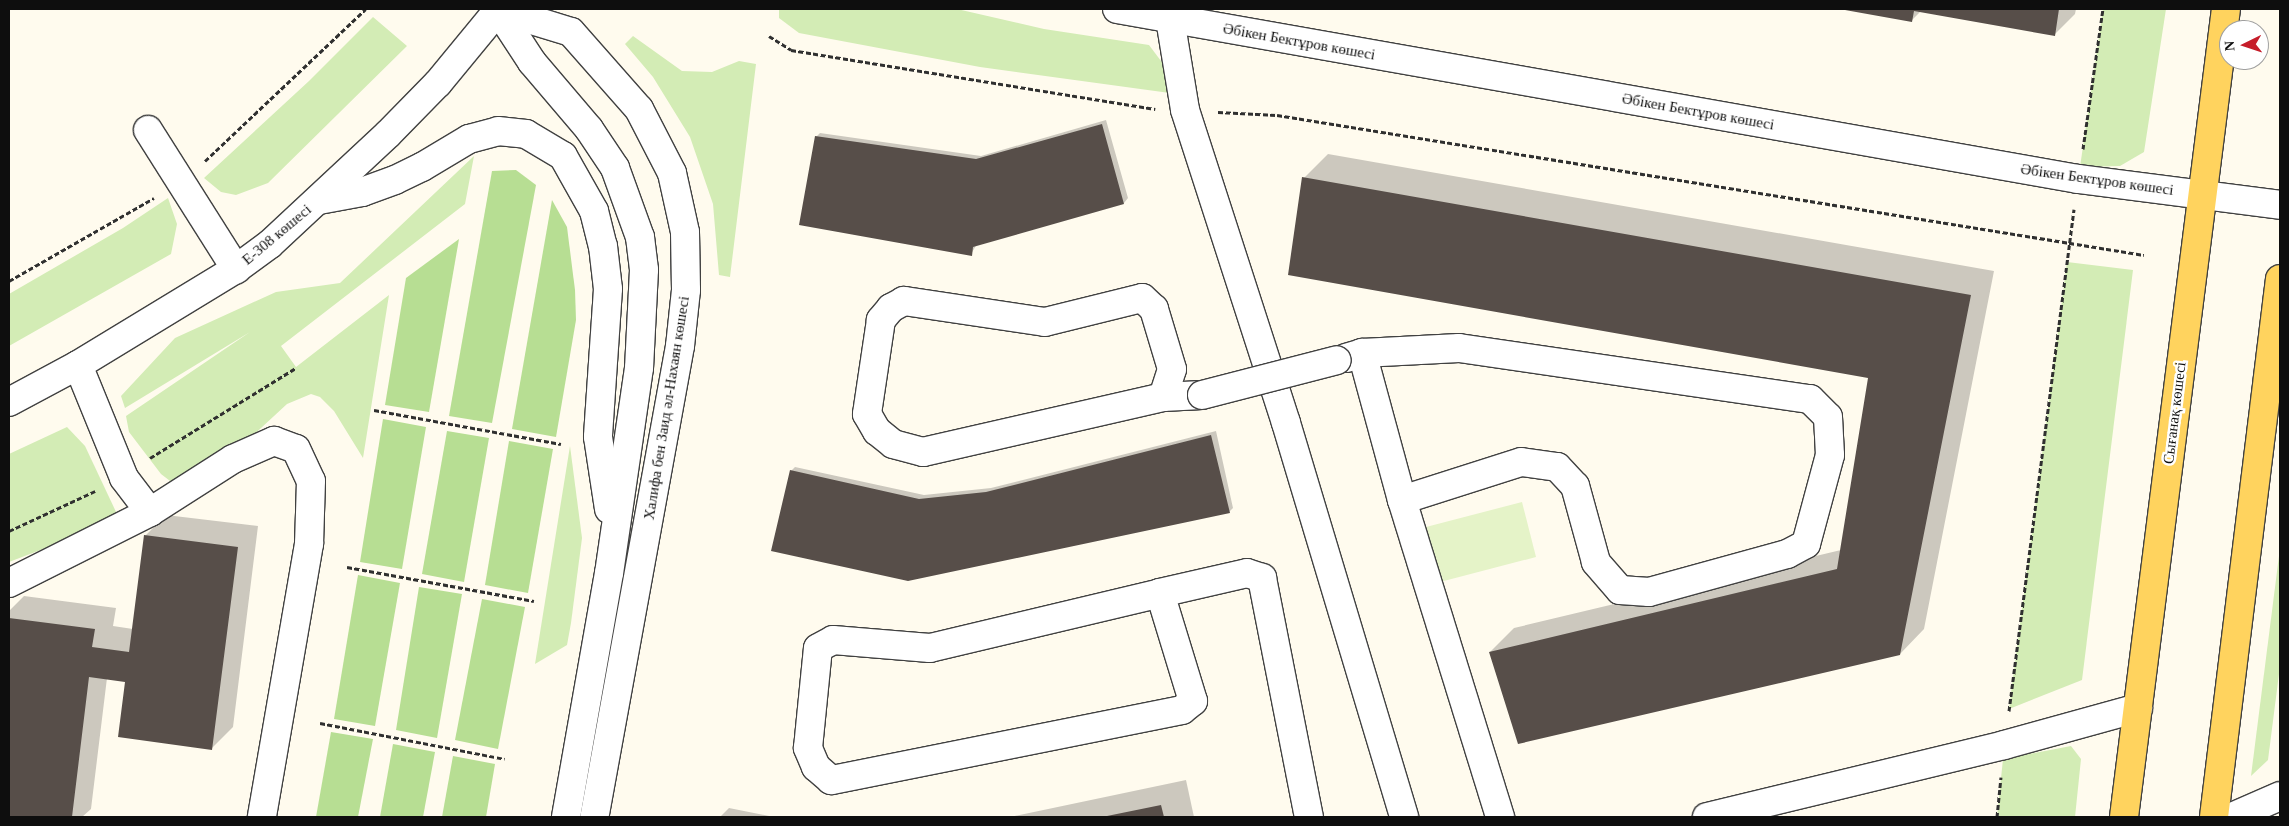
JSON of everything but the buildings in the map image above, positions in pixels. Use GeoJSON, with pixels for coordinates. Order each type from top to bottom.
{"type":"FeatureCollection","features":[{"type":"Feature","properties":{"kind":"main road","name":"Сығанақ көшесі"},"geometry":{"type":"LineString","coordinates":[[2124,817],[2226,9]]}},
{"type":"Feature","properties":{"kind":"main road"},"geometry":{"type":"LineString","coordinates":[[2214,817],[2280,279]]}},
{"type":"Feature","properties":{"kind":"street"},"geometry":{"type":"LineString","coordinates":[[498,9],[532,62],[589,129],[614,168],[640,237],[644,270],[643,326],[608,573],[566,817]]}},
{"type":"Feature","properties":{"kind":"street","name":"Е-308 көшесі"},"geometry":{"type":"LineString","coordinates":[[9,402],[78,365],[236,269],[319,200],[438,83],[498,9]]}},
{"type":"Feature","properties":{"kind":"street","name":"Халифа бен Заид әл-Нахаян көшесі"},"geometry":{"type":"LineString","coordinates":[[498,9],[571,32],[639,109],[672,173],[685,232],[686,290],[680,346],[594,817]]}},
{"type":"Feature","properties":{"kind":"street","name":"Әбікен Бектұров көшесі"},"geometry":{"type":"LineString","coordinates":[[1117,9],[1170,20],[2078,179],[2280,205]]}},
{"type":"Feature","properties":{"kind":"street"},"geometry":{"type":"LineString","coordinates":[[1170,20],[1185,110],[1286,423],[1404,817]]}},
{"type":"Feature","properties":{"kind":"street"},"geometry":{"type":"LineString","coordinates":[[148,130],[236,269]]}},
{"type":"Feature","properties":{"kind":"street"},"geometry":{"type":"LineString","coordinates":[[319,200],[362,192],[395,180],[422,167],[468,139],[498,131],[526,134],[563,156],[594,211],[606,272],[606,333],[598,437],[608,499],[608,573]]}},
{"type":"Feature","properties":{"kind":"street"},"geometry":{"type":"LineString","coordinates":[[1163,397],[1172,369],[1154,309],[1142,298],[1045,322],[904,301],[891,308],[881,320],[867,414],[877,431],[892,444],[923,452],[1163,397],[1202,395],[1350,356],[1459,348],[1810,399],[1828,416],[1830,455],[1806,544],[1786,554],[1648,592],[1620,590],[1596,562],[1575,486],[1557,467],[1521,462],[1402,500]]}},
{"type":"Feature","properties":{"kind":"street"},"geometry":{"type":"LineString","coordinates":[[1350,356],[1402,500],[1500,817]]}},
{"type":"Feature","properties":{"kind":"street"},"geometry":{"type":"LineString","coordinates":[[78,365],[124,478],[150,512]]}},
{"type":"Feature","properties":{"kind":"street"},"geometry":{"type":"LineString","coordinates":[[9,583],[150,512],[233,459],[274,441],[296,449],[311,481],[308,544],[262,817]]}},
{"type":"Feature","properties":{"kind":"street"},"geometry":{"type":"LineString","coordinates":[[1160,593],[1193,701],[1182,710],[831,780],[816,767],[808,748],[818,648],[833,640],[930,648],[1247,572],[1262,578],[1309,817]]}},
{"type":"Feature","properties":{"kind":"street"},"geometry":{"type":"LineString","coordinates":[[1707,817],[2004,745],[2138,708]]}},
{"type":"Feature","properties":{"kind":"street"},"geometry":{"type":"LineString","coordinates":[[2232,817],[2280,796]]}},
{"type":"Feature","properties":{"kind":"path"},"geometry":{"type":"LineString","coordinates":[[2081,157],[2102,9]]}},
{"type":"Feature","properties":{"kind":"path"},"geometry":{"type":"LineString","coordinates":[[770,36],[791,50],[1150,109],[1277,115],[2144,255]]}},
{"type":"Feature","properties":{"kind":"path"},"geometry":{"type":"LineString","coordinates":[[1997,817],[2004,745],[2075,201]]}},
{"type":"Feature","properties":{"kind":"path"},"geometry":{"type":"LineString","coordinates":[[9,531],[124,478],[142,463],[296,368]]}},
{"type":"Feature","properties":{"kind":"path"},"geometry":{"type":"LineString","coordinates":[[374,410],[561,444]]}},
{"type":"Feature","properties":{"kind":"path"},"geometry":{"type":"LineString","coordinates":[[347,567],[534,601]]}},
{"type":"Feature","properties":{"kind":"path"},"geometry":{"type":"LineString","coordinates":[[320,723],[505,759]]}},
{"type":"Feature","properties":{"kind":"green space"},"geometry":{"type":"Polygon","coordinates":[[[779,9],[957,9],[1044,29],[1149,45],[1167,69],[1177,94],[980,67],[799,33],[779,18],[779,9]]]}},
{"type":"Feature","properties":{"kind":"green space"},"geometry":{"type":"Polygon","coordinates":[[[2103,9],[2166,9],[2144,152],[2120,166],[2080,167],[2103,9]]]}},
{"type":"Feature","properties":{"kind":"green space"},"geometry":{"type":"Polygon","coordinates":[[[373,17],[407,46],[268,183],[236,195],[221,192],[204,178],[309,81],[373,17]]]}},
{"type":"Feature","properties":{"kind":"green space"},"geometry":{"type":"Polygon","coordinates":[[[633,36],[682,71],[712,72],[739,61],[756,64],[730,277],[719,275],[713,204],[690,137],[653,77],[625,44],[633,36]]]}},
{"type":"Feature","properties":{"kind":"green space"},"geometry":{"type":"Polygon","coordinates":[[[474,156],[465,204],[281,346],[296,367],[389,295],[363,458],[334,411],[320,397],[311,394],[287,404],[219,467],[174,484],[161,474],[129,432],[126,416],[250,332],[125,408],[121,396],[175,338],[276,292],[340,283],[474,156]]]}},
{"type":"Feature","properties":{"kind":"green space"},"geometry":{"type":"Polygon","coordinates":[[[516,170],[536,185],[492,423],[449,416],[492,171],[516,170]]]}},
{"type":"Feature","properties":{"kind":"green space"},"geometry":{"type":"Polygon","coordinates":[[[168,198],[177,224],[171,254],[9,346],[9,294],[123,228],[168,198]]]}},
{"type":"Feature","properties":{"kind":"green space"},"geometry":{"type":"Polygon","coordinates":[[[552,200],[567,227],[575,290],[576,320],[556,437],[512,429],[552,200]]]}},
{"type":"Feature","properties":{"kind":"green space"},"geometry":{"type":"Polygon","coordinates":[[[459,239],[429,412],[385,405],[406,278],[459,239]]]}},
{"type":"Feature","properties":{"kind":"green space"},"geometry":{"type":"Polygon","coordinates":[[[2067,262],[2133,270],[2082,680],[2009,709],[2067,262]]]}},
{"type":"Feature","properties":{"kind":"green space"},"geometry":{"type":"Polygon","coordinates":[[[383,419],[426,427],[402,569],[360,562],[383,419]]]}},
{"type":"Feature","properties":{"kind":"green space"},"geometry":{"type":"Polygon","coordinates":[[[67,427],[85,446],[117,514],[72,538],[9,562],[9,454],[67,427]]]}},
{"type":"Feature","properties":{"kind":"green space"},"geometry":{"type":"Polygon","coordinates":[[[447,431],[489,438],[464,582],[422,574],[447,431]]]}},
{"type":"Feature","properties":{"kind":"green space"},"geometry":{"type":"Polygon","coordinates":[[[509,441],[553,449],[528,593],[485,585],[509,441]]]}},
{"type":"Feature","properties":{"kind":"green space"},"geometry":{"type":"Polygon","coordinates":[[[570,446],[582,538],[571,623],[567,645],[535,664],[570,446]]]}},
{"type":"Feature","properties":{"kind":"green space"},"geometry":{"type":"Polygon","coordinates":[[[1522,502],[1536,557],[1440,582],[1426,527],[1522,502]]]}},
{"type":"Feature","properties":{"kind":"green space"},"geometry":{"type":"Polygon","coordinates":[[[2280,548],[2280,666],[2268,760],[2251,776],[2280,548]]]}},
{"type":"Feature","properties":{"kind":"green space"},"geometry":{"type":"Polygon","coordinates":[[[358,575],[400,583],[375,726],[334,719],[358,575]]]}},
{"type":"Feature","properties":{"kind":"green space"},"geometry":{"type":"Polygon","coordinates":[[[419,587],[462,594],[437,738],[396,730],[419,587]]]}},
{"type":"Feature","properties":{"kind":"green space"},"geometry":{"type":"Polygon","coordinates":[[[482,599],[525,607],[498,749],[455,740],[482,599]]]}},
{"type":"Feature","properties":{"kind":"green space"},"geometry":{"type":"Polygon","coordinates":[[[331,732],[373,739],[358,817],[316,817],[331,732]]]}},
{"type":"Feature","properties":{"kind":"green space"},"geometry":{"type":"Polygon","coordinates":[[[393,744],[435,752],[423,817],[380,817],[393,744]]]}},
{"type":"Feature","properties":{"kind":"green space"},"geometry":{"type":"Polygon","coordinates":[[[2071,746],[2081,759],[2075,817],[1997,817],[2003,759],[2071,746]]]}},
{"type":"Feature","properties":{"kind":"green space"},"geometry":{"type":"Polygon","coordinates":[[[453,756],[495,764],[486,817],[442,817],[453,756]]]}}]}
